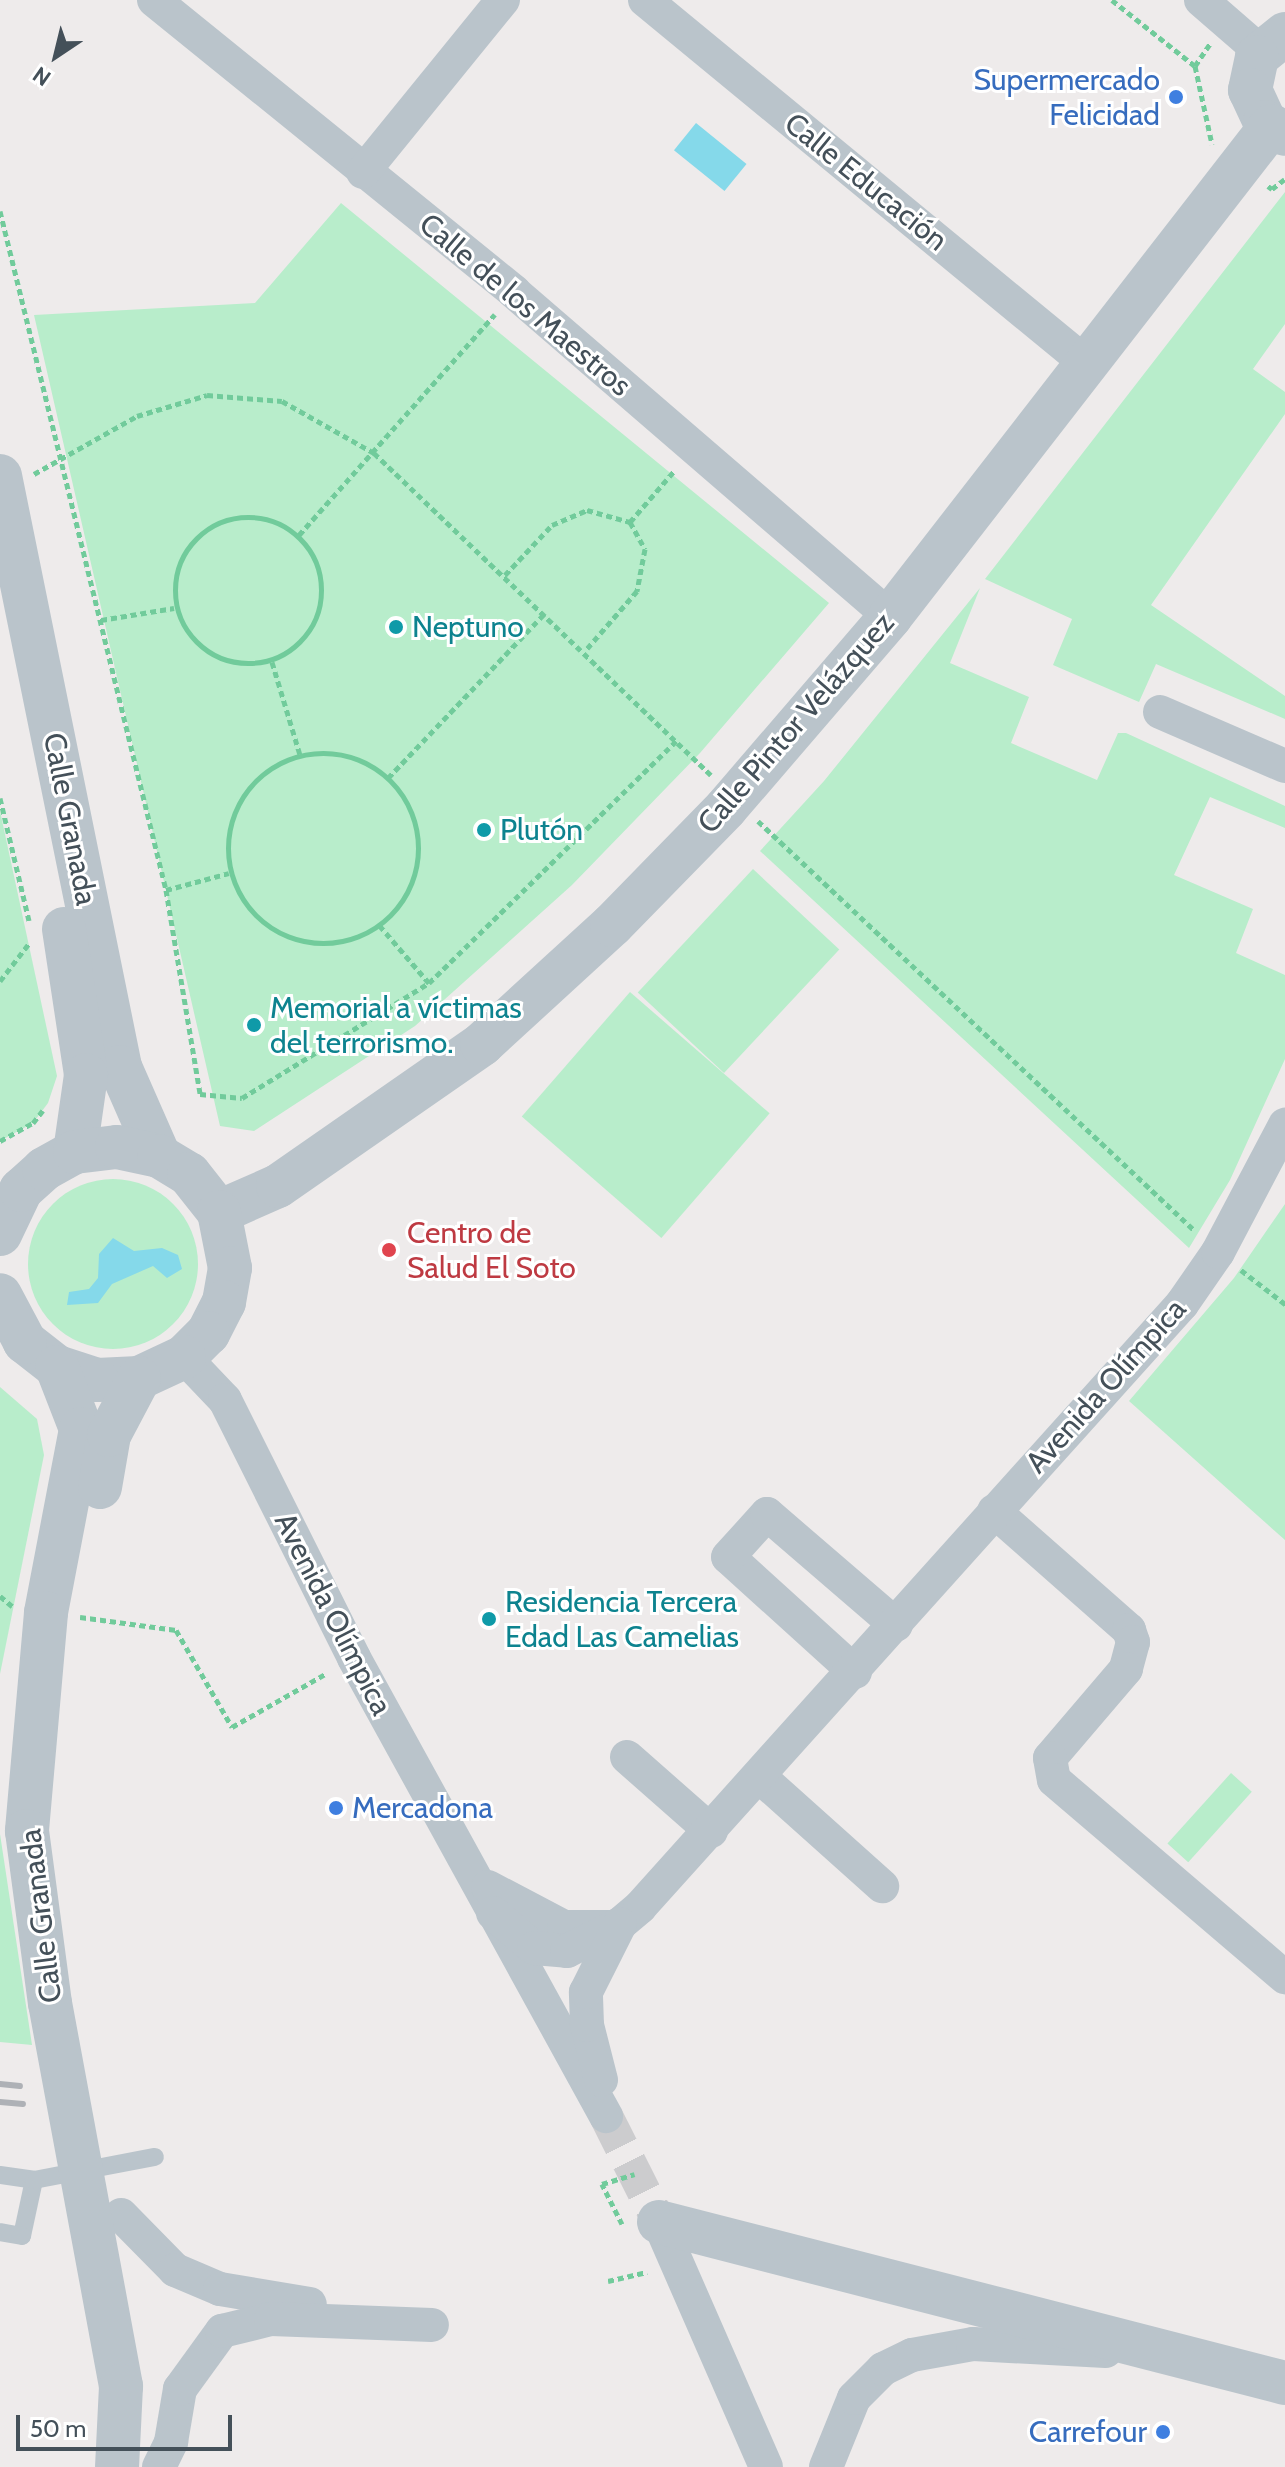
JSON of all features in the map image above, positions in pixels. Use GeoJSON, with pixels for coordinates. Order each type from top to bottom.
{"type":"FeatureCollection","features":[{"type":"Feature","properties":{"kind":"street","name":"Calle de los Maestros"},"geometry":{"type":"LineString","coordinates":[[154,0],[514,292],[890,617]]}},
{"type":"Feature","properties":{"kind":"street"},"geometry":{"type":"LineString","coordinates":[[363,172],[503,0]]}},
{"type":"Feature","properties":{"kind":"street","name":"Calle Educación"},"geometry":{"type":"LineString","coordinates":[[645,0],[1087,364]]}},
{"type":"Feature","properties":{"kind":"street"},"geometry":{"type":"LineString","coordinates":[[1201,0],[1273,43],[1250,73],[1250,90],[1255,107],[1278,130]]}},
{"type":"Feature","properties":{"kind":"street","name":"Calle Pintor Velázquez"},"geometry":{"type":"LineString","coordinates":[[219,1212],[278,1186],[482,1044],[612,925],[734,799],[890,617],[1242,165],[1278,130]]}},
{"type":"Feature","properties":{"kind":"street","name":"Calle Granada"},"geometry":{"type":"LineString","coordinates":[[1,482],[120,1067],[159,1156]]}},
{"type":"Feature","properties":{"kind":"street","name":"Calle Granada"},"geometry":{"type":"LineString","coordinates":[[0,620],[58,886],[83,1059],[75,1152]]}},
{"type":"Feature","properties":{"kind":"street"},"geometry":{"type":"LineString","coordinates":[[1160,712],[1285,766]]}},
{"type":"Feature","properties":{"kind":"street","name":"Avenida Olímpica"},"geometry":{"type":"LineString","coordinates":[[184,1357],[225,1400],[354,1658],[606,2116],[587,2025],[586,1992],[620,1924],[760,1777],[994,1511],[1182,1304],[1218,1252],[1285,1125]]}},
{"type":"Feature","properties":{"kind":"street"},"geometry":{"type":"LineString","coordinates":[[0,1234],[21,1190],[44,1169],[75,1152],[117,1147],[159,1156],[189,1174],[219,1212],[230,1268],[224,1302],[208,1333],[184,1357],[139,1378],[97,1380],[57,1367],[25,1342],[0,1295]]}},
{"type":"Feature","properties":{"kind":"street","name":"Calle Granada"},"geometry":{"type":"LineString","coordinates":[[57,1367],[81,1429],[46,1613],[27,1831],[50,2003],[121,2386],[117,2467]]}},
{"type":"Feature","properties":{"kind":"street","name":"Calle Granada"},"geometry":{"type":"LineString","coordinates":[[139,1378],[109,1435],[77,1616],[58,1830],[80,1999],[149,2384],[147,2467]]}},
{"type":"Feature","properties":{"kind":"street"},"geometry":{"type":"LineString","coordinates":[[994,1511],[1129,1630],[1133,1642],[1126,1669],[1050,1758],[1054,1780],[1285,1977]]}},
{"type":"Feature","properties":{"kind":"street"},"geometry":{"type":"LineString","coordinates":[[855,1672],[728,1557],[767,1514],[896,1625]]}},
{"type":"Feature","properties":{"kind":"street"},"geometry":{"type":"LineString","coordinates":[[627,1757],[711,1831]]}},
{"type":"Feature","properties":{"kind":"street"},"geometry":{"type":"LineString","coordinates":[[760,1777],[882,1886]]}},
{"type":"Feature","properties":{"kind":"street"},"geometry":{"type":"LineString","coordinates":[[474,1878],[546,1919],[595,1930],[620,1924]]}},
{"type":"Feature","properties":{"kind":"street"},"geometry":{"type":"LineString","coordinates":[[493,1913],[534,1948],[567,1951]]}},
{"type":"Feature","properties":{"kind":"street"},"geometry":{"type":"LineString","coordinates":[[546,1919],[567,1951],[586,1992]]}},
{"type":"Feature","properties":{"kind":"street","name":"Avenida Olímpica"},"geometry":{"type":"LineString","coordinates":[[567,1951],[620,1924]]}},
{"type":"Feature","properties":{"kind":"street"},"geometry":{"type":"LineString","coordinates":[[121,2215],[175,2270],[220,2289],[432,2325],[271,2319],[222,2331],[180,2389],[171,2442],[159,2467]]}},
{"type":"Feature","properties":{"kind":"street"},"geometry":{"type":"LineString","coordinates":[[659,2222],[1166,2355],[1285,2383]]}},
{"type":"Feature","properties":{"kind":"street"},"geometry":{"type":"LineString","coordinates":[[659,2222],[766,2467]]}},
{"type":"Feature","properties":{"kind":"street"},"geometry":{"type":"LineString","coordinates":[[826,2467],[854,2398],[883,2369],[912,2355],[973,2344],[1166,2355]]}},
{"type":"Feature","properties":{"kind":"lane"},"geometry":{"type":"LineString","coordinates":[[0,2175],[34,2180],[155,2157]]}},
{"type":"Feature","properties":{"kind":"lane"},"geometry":{"type":"LineString","coordinates":[[0,2232],[22,2236],[34,2180]]}},
{"type":"Feature","properties":{"kind":"path"},"geometry":{"type":"LineString","coordinates":[[1112,0],[1195,66],[1208,141],[1242,165]]}},
{"type":"Feature","properties":{"kind":"path"},"geometry":{"type":"LineString","coordinates":[[0,211],[166,890],[200,1094],[242,1098],[429,983],[676,741]]}},
{"type":"Feature","properties":{"kind":"path"},"geometry":{"type":"LineString","coordinates":[[299,535],[514,292]]}},
{"type":"Feature","properties":{"kind":"path"},"geometry":{"type":"LineString","coordinates":[[1,482],[63,460],[137,416],[207,395],[282,401],[374,453],[585,651],[734,799],[1218,1252],[1285,1304]]}},
{"type":"Feature","properties":{"kind":"path"},"geometry":{"type":"LineString","coordinates":[[630,522],[694,448]]}},
{"type":"Feature","properties":{"kind":"path"},"geometry":{"type":"LineString","coordinates":[[505,575],[552,525],[587,510],[630,522],[645,549],[637,591],[585,651]]}},
{"type":"Feature","properties":{"kind":"path"},"geometry":{"type":"LineString","coordinates":[[239,516],[272,522],[299,535],[320,569],[321,604],[309,634],[272,662],[233,661],[199,645],[174,608],[184,551],[208,528],[239,516]]}},
{"type":"Feature","properties":{"kind":"path"},"geometry":{"type":"LineString","coordinates":[[101,620],[174,608]]}},
{"type":"Feature","properties":{"kind":"path"},"geometry":{"type":"LineString","coordinates":[[388,778],[545,613]]}},
{"type":"Feature","properties":{"kind":"path"},"geometry":{"type":"LineString","coordinates":[[272,662],[300,755]]}},
{"type":"Feature","properties":{"kind":"path"},"geometry":{"type":"LineString","coordinates":[[325,752],[357,759],[388,778],[411,810],[419,852],[407,896],[380,926],[343,943],[297,941],[257,919],[229,873],[227,837],[238,803],[265,771],[300,755],[325,752]]}},
{"type":"Feature","properties":{"kind":"path"},"geometry":{"type":"LineString","coordinates":[[0,798],[35,953]]}},
{"type":"Feature","properties":{"kind":"path"},"geometry":{"type":"LineString","coordinates":[[166,890],[229,873]]}},
{"type":"Feature","properties":{"kind":"path"},"geometry":{"type":"LineString","coordinates":[[380,926],[429,983]]}},
{"type":"Feature","properties":{"kind":"path"},"geometry":{"type":"LineString","coordinates":[[0,981],[32,937]]}},
{"type":"Feature","properties":{"kind":"path"},"geometry":{"type":"LineString","coordinates":[[0,1141],[33,1123],[48,1103]]}},
{"type":"Feature","properties":{"kind":"path"},"geometry":{"type":"LineString","coordinates":[[0,1596],[15,1610]]}},
{"type":"Feature","properties":{"kind":"path"},"geometry":{"type":"LineString","coordinates":[[77,1616],[176,1630],[232,1727],[354,1658]]}},
{"type":"Feature","properties":{"kind":"green space"},"geometry":{"type":"Polygon","coordinates":[[[1285,192],[1285,324],[1253,369],[1285,392],[1285,414],[1151,605],[1285,696],[1285,719],[1156,664],[1139,702],[1053,665],[1072,619],[985,579],[1285,192]]]}},
{"type":"Feature","properties":{"kind":"green space"},"geometry":{"type":"Polygon","coordinates":[[[341,203],[829,603],[700,753],[572,885],[415,1026],[254,1131],[220,1126],[34,315],[255,303],[341,203]]]}},
{"type":"Feature","properties":{"kind":"green space"},"geometry":{"type":"Polygon","coordinates":[[[980,588],[950,663],[1029,697],[1011,743],[1097,780],[1118,733],[1126,733],[1285,806],[1285,828],[1210,797],[1174,875],[1253,909],[1236,953],[1285,975],[1285,1059],[1230,1180],[1189,1248],[760,851],[824,781],[980,588]]]}},
{"type":"Feature","properties":{"kind":"green space"},"geometry":{"type":"Polygon","coordinates":[[[0,811],[57,1076],[48,1103],[33,1123],[0,1141],[0,811]]]}},
{"type":"Feature","properties":{"kind":"green space"},"geometry":{"type":"Polygon","coordinates":[[[753,869],[839,949],[724,1073],[638,993],[753,869]]]}},
{"type":"Feature","properties":{"kind":"green space"},"geometry":{"type":"Polygon","coordinates":[[[630,992],[770,1113],[661,1238],[522,1117],[630,992]]]}},
{"type":"Feature","properties":{"kind":"green space"},"geometry":{"type":"Polygon","coordinates":[[[113,1179],[146,1185],[173,1204],[192,1231],[198,1264],[192,1297],[173,1324],[146,1343],[113,1349],[80,1343],[53,1324],[34,1297],[28,1264],[34,1231],[53,1204],[80,1185],[113,1179]]]}},
{"type":"Feature","properties":{"kind":"green space"},"geometry":{"type":"Polygon","coordinates":[[[1285,1204],[1285,1540],[1129,1401],[1234,1278],[1285,1204]]]}},
{"type":"Feature","properties":{"kind":"green space"},"geometry":{"type":"Polygon","coordinates":[[[0,1387],[37,1419],[44,1455],[0,1674],[0,1387]]]}},
{"type":"Feature","properties":{"kind":"green space"},"geometry":{"type":"Polygon","coordinates":[[[1231,1773],[1252,1792],[1188,1862],[1167,1844],[1231,1773]]]}},
{"type":"Feature","properties":{"kind":"green space"},"geometry":{"type":"Polygon","coordinates":[[[0,1834],[32,2045],[0,2042],[0,1834]]]}},
{"type":"Feature","properties":{"kind":"water"},"geometry":{"type":"Polygon","coordinates":[[[696,123],[747,164],[724,191],[674,150],[696,123]]]}},
{"type":"Feature","properties":{"kind":"water"},"geometry":{"type":"Polygon","coordinates":[[[113,1238],[134,1251],[162,1248],[178,1255],[182,1269],[167,1278],[153,1266],[112,1284],[98,1303],[67,1305],[69,1292],[89,1289],[98,1278],[99,1254],[113,1238]]]}},
{"type":"Feature","properties":{"kind":"tunnel"},"geometry":{"type":"LineString","coordinates":[[606,2116],[659,2222]]}},
{"type":"Feature","properties":{"kind":"railway"},"geometry":{"type":"LineString","coordinates":[[0,2084],[20,2086]]}},
{"type":"Feature","properties":{"kind":"railway"},"geometry":{"type":"LineString","coordinates":[[0,2102],[23,2104]]}},
{"type":"Feature","properties":{"kind":"place","name":"Supermercado Felicidad"},"geometry":{"type":"Point","coordinates":[1176,97]}},
{"type":"Feature","properties":{"kind":"place","name":"Neptuno"},"geometry":{"type":"Point","coordinates":[396,627]}},
{"type":"Feature","properties":{"kind":"place","name":"Plutón"},"geometry":{"type":"Point","coordinates":[484,830]}},
{"type":"Feature","properties":{"kind":"place","name":"Memorial a víctimas del terrorismo."},"geometry":{"type":"Point","coordinates":[254,1025]}},
{"type":"Feature","properties":{"kind":"place","name":"Centro de Salud El Soto"},"geometry":{"type":"Point","coordinates":[389,1250]}},
{"type":"Feature","properties":{"kind":"place","name":"Residencia Tercera Edad Las Camelias"},"geometry":{"type":"Point","coordinates":[489,1619]}},
{"type":"Feature","properties":{"kind":"place","name":"Mercadona"},"geometry":{"type":"Point","coordinates":[336,1808]}},
{"type":"Feature","properties":{"kind":"place","name":"Carrefour"},"geometry":{"type":"Point","coordinates":[1163,2432]}}]}
